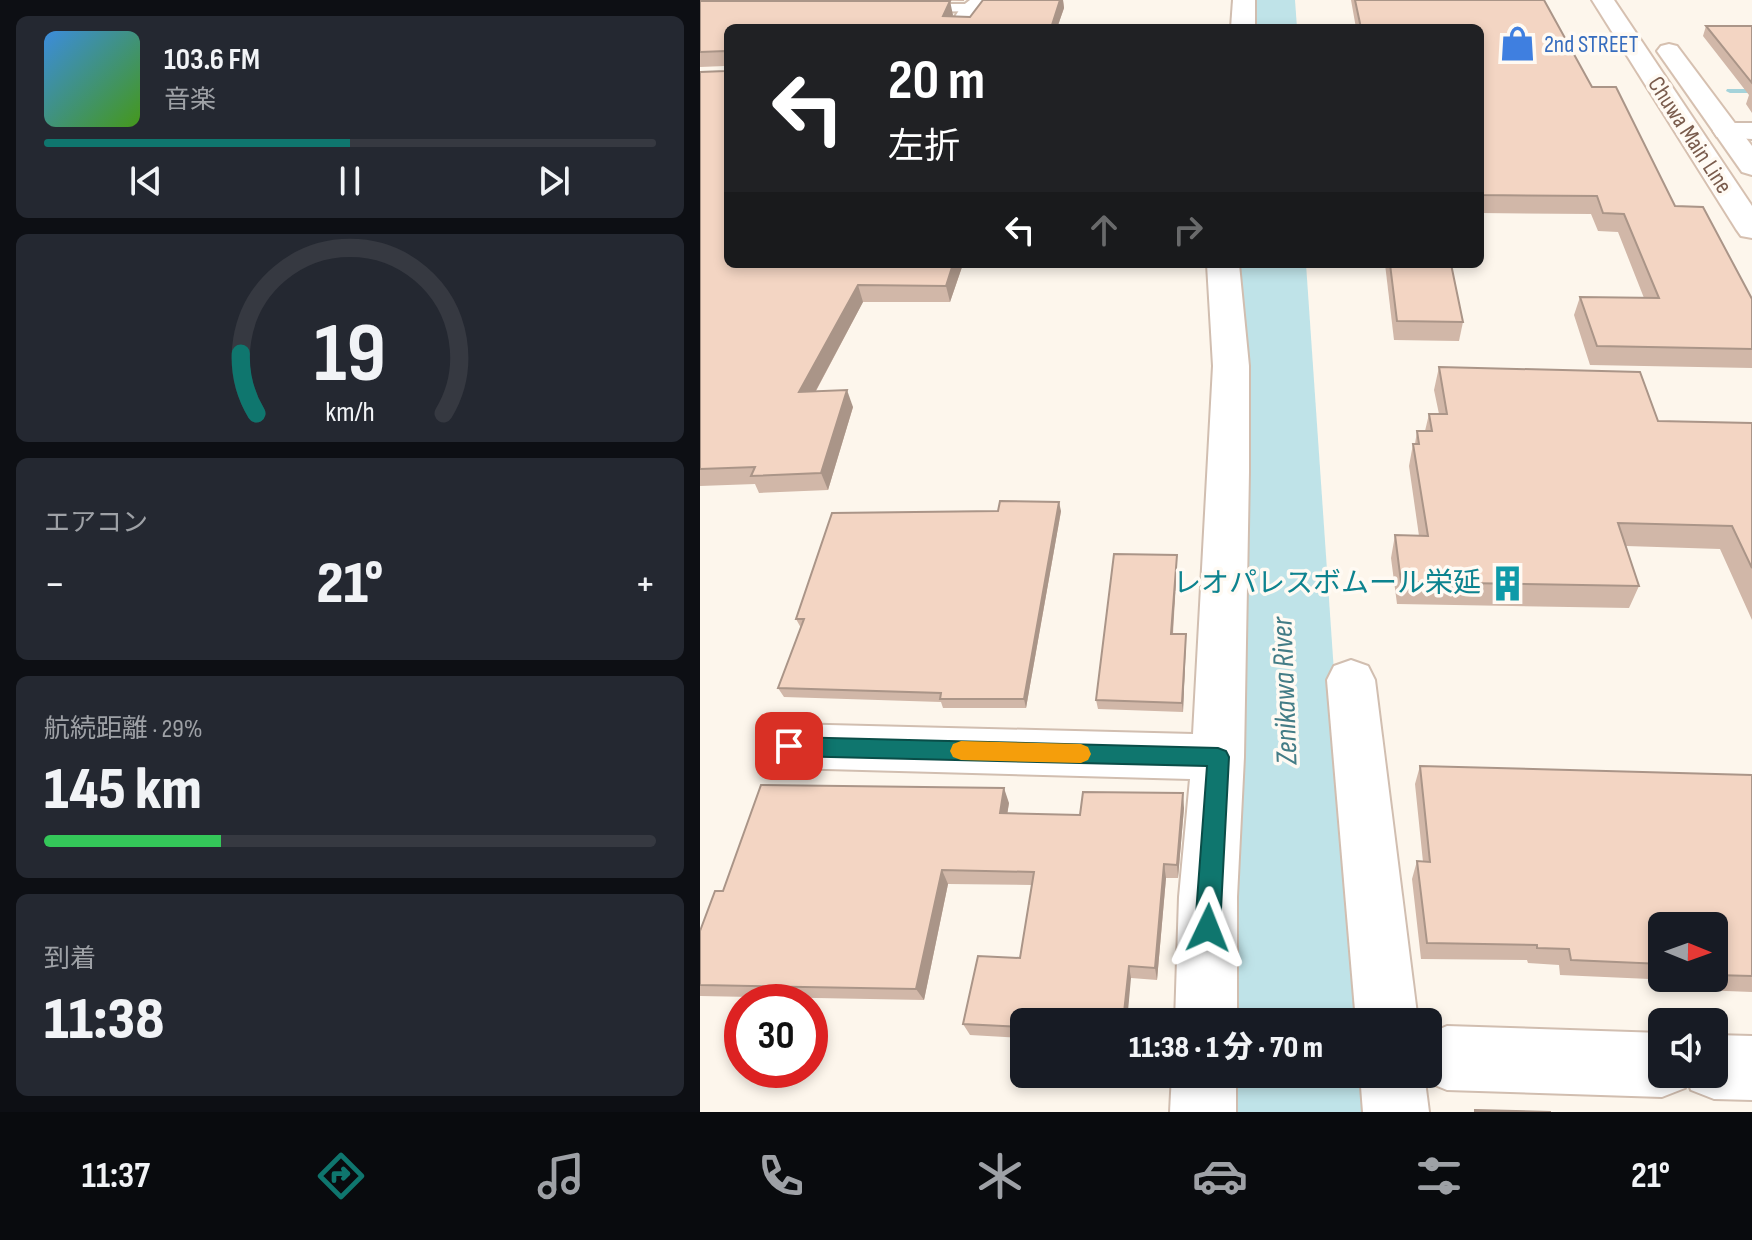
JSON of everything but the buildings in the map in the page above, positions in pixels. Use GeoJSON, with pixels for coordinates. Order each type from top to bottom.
{"type":"FeatureCollection","features":[{"type":"Feature","properties":{"kind":"street"},"geometry":{"type":"LineString","coordinates":[[1243,24],[1244,0]]}},
{"type":"Feature","properties":{"kind":"street","name":"Chuwa Main Line"},"geometry":{"type":"LineString","coordinates":[[1603,0],[1752,229]]}},
{"type":"Feature","properties":{"kind":"street"},"geometry":{"type":"LineString","coordinates":[[963,24],[978,4]]}},
{"type":"Feature","properties":{"kind":"street","name":"Chuwa Main Line"},"geometry":{"type":"LineString","coordinates":[[1658,36],[1740,131],[1752,166]]}},
{"type":"Feature","properties":{"kind":"street"},"geometry":{"type":"LineString","coordinates":[[1206,1008],[1208,897],[1218,757],[1231,366],[1223,268]]}},
{"type":"Feature","properties":{"kind":"street"},"geometry":{"type":"LineString","coordinates":[[1351,680],[1386,1008]]}},
{"type":"Feature","properties":{"kind":"street"},"geometry":{"type":"LineString","coordinates":[[789,746],[1218,757]]}},
{"type":"Feature","properties":{"kind":"street"},"geometry":{"type":"LineString","coordinates":[[1442,1066],[1648,1065]]}},
{"type":"Feature","properties":{"kind":"street"},"geometry":{"type":"LineString","coordinates":[[1728,1067],[1752,1068]]}},
{"type":"Feature","properties":{"kind":"street"},"geometry":{"type":"LineString","coordinates":[[1203,1112],[1204,1088]]}},
{"type":"Feature","properties":{"kind":"street"},"geometry":{"type":"LineString","coordinates":[[1396,1112],[1409,1088]]}},
{"type":"Feature","properties":{"kind":"lane"},"geometry":{"type":"LineString","coordinates":[[898,8],[978,4]]}},
{"type":"Feature","properties":{"kind":"waterway","name":"Zenikawa River"},"geometry":{"type":"LineString","coordinates":[[1272,0],[1273,24]]}},
{"type":"Feature","properties":{"kind":"waterway"},"geometry":{"type":"LineString","coordinates":[[1730,91],[1752,91]]}},
{"type":"Feature","properties":{"kind":"waterway","name":"Zenikawa River"},"geometry":{"type":"LineString","coordinates":[[1273,268],[1294,1008]]}},
{"type":"Feature","properties":{"kind":"waterway","name":"Zenikawa River"},"geometry":{"type":"LineString","coordinates":[[1295,1088],[1296,1112]]}},
{"type":"Feature","properties":{"kind":"slow traffic"},"geometry":{"type":"LineString","coordinates":[[961,751],[1081,754]]}},
{"type":"Feature","properties":{"kind":"place","name":"2nd STREET"},"geometry":{"type":"Point","coordinates":[1518,44]}},
{"type":"Feature","properties":{"kind":"place","name":"レオパレスボムール栄延"},"geometry":{"type":"Point","coordinates":[1507,583]}},
{"type":"Feature","properties":{"kind":"route"},"geometry":{"type":"LineString","coordinates":[[789,746],[1218,757],[1208,928]]}}]}
